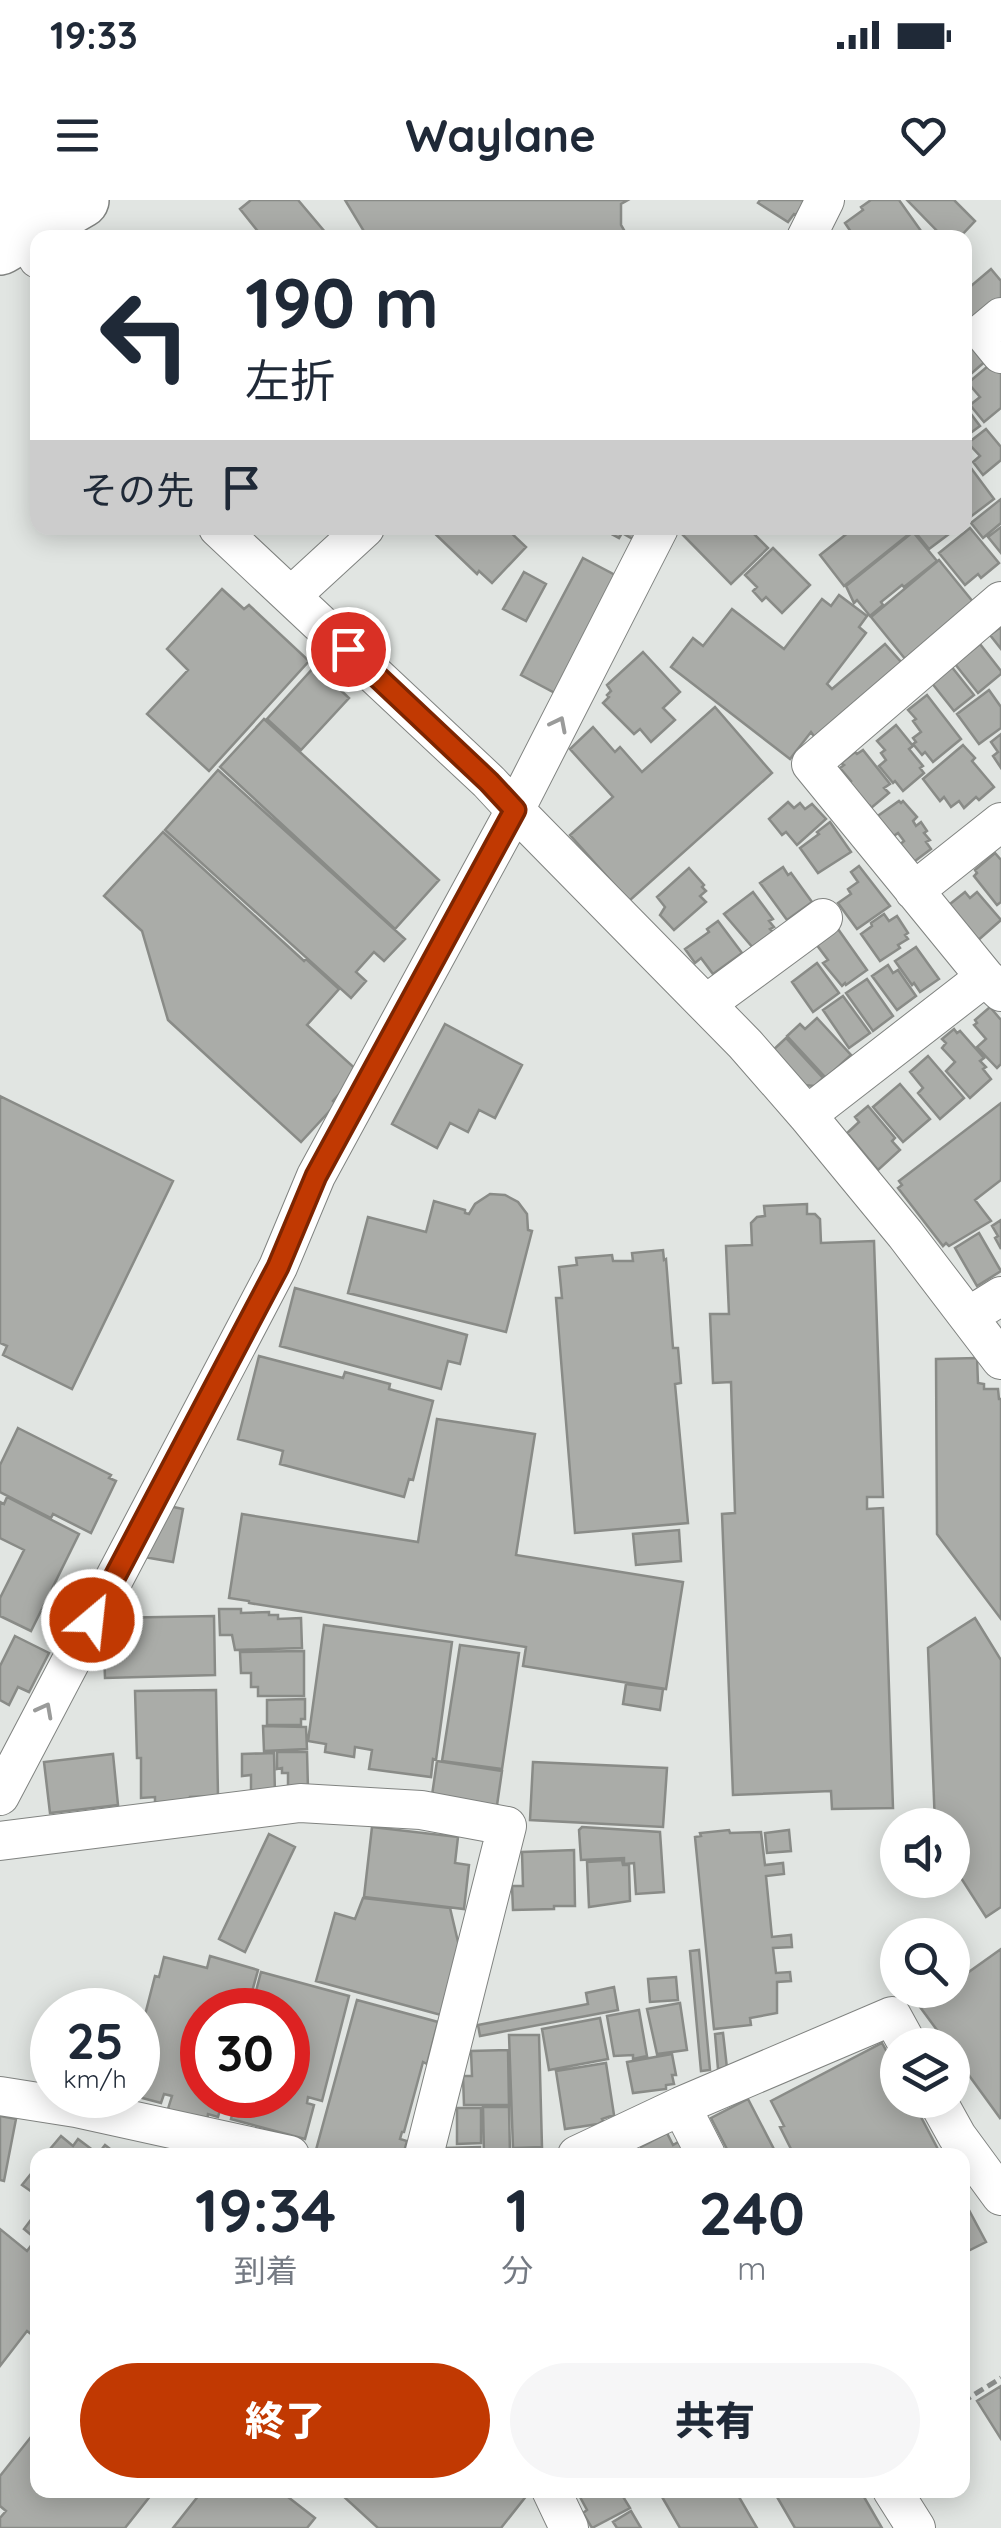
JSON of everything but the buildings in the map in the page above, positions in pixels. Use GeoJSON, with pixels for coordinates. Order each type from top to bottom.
{"type":"FeatureCollection","features":[{"type":"Feature","properties":{"kind":"highway"},"geometry":{"type":"LineString","coordinates":[[17,234],[81,200]]}},
{"type":"Feature","properties":{"kind":"street"},"geometry":{"type":"LineString","coordinates":[[810,230],[824,200]]}},
{"type":"Feature","properties":{"kind":"street"},"geometry":{"type":"LineString","coordinates":[[1001,317],[983,332],[1001,354]]}},
{"type":"Feature","properties":{"kind":"street"},"geometry":{"type":"LineString","coordinates":[[226,535],[489,782],[706,1004],[808,1115],[1001,1360]]}},
{"type":"Feature","properties":{"kind":"street"},"geometry":{"type":"LineString","coordinates":[[291,596],[356,535]]}},
{"type":"Feature","properties":{"kind":"street"},"geometry":{"type":"LineString","coordinates":[[0,1796],[278,1267],[316,1176],[515,810],[655,535]]}},
{"type":"Feature","properties":{"kind":"street"},"geometry":{"type":"LineString","coordinates":[[808,1115],[993,984],[811,764],[1001,601]]}},
{"type":"Feature","properties":{"kind":"street"},"geometry":{"type":"LineString","coordinates":[[914,891],[1001,822]]}},
{"type":"Feature","properties":{"kind":"street"},"geometry":{"type":"LineString","coordinates":[[706,1004],[823,918]]}},
{"type":"Feature","properties":{"kind":"street"},"geometry":{"type":"LineString","coordinates":[[968,1316],[1001,1296]]}},
{"type":"Feature","properties":{"kind":"street"},"geometry":{"type":"LineString","coordinates":[[0,1841],[300,1803],[422,1810],[508,1826],[426,2148]]}},
{"type":"Feature","properties":{"kind":"street"},"geometry":{"type":"LineString","coordinates":[[592,2148],[892,2016],[899,2028]]}},
{"type":"Feature","properties":{"kind":"street"},"geometry":{"type":"LineString","coordinates":[[0,2096],[76,2108],[258,2148]]}},
{"type":"Feature","properties":{"kind":"street"},"geometry":{"type":"LineString","coordinates":[[681,2106],[702,2148]]}},
{"type":"Feature","properties":{"kind":"street"},"geometry":{"type":"LineString","coordinates":[[947,2118],[966,2148]]}},
{"type":"Feature","properties":{"kind":"street"},"geometry":{"type":"LineString","coordinates":[[970,2154],[1001,2196]]}},
{"type":"Feature","properties":{"kind":"street"},"geometry":{"type":"LineString","coordinates":[[555,2498],[569,2528]]}},
{"type":"Feature","properties":{"kind":"street"},"geometry":{"type":"LineString","coordinates":[[897,2498],[916,2528]]}},
{"type":"Feature","properties":{"kind":"path"},"geometry":{"type":"LineString","coordinates":[[970,2397],[1001,2378]]}},
{"type":"Feature","properties":{"kind":"route"},"geometry":{"type":"LineString","coordinates":[[92,1620],[278,1267],[316,1176],[515,810],[348,649]]}}]}
